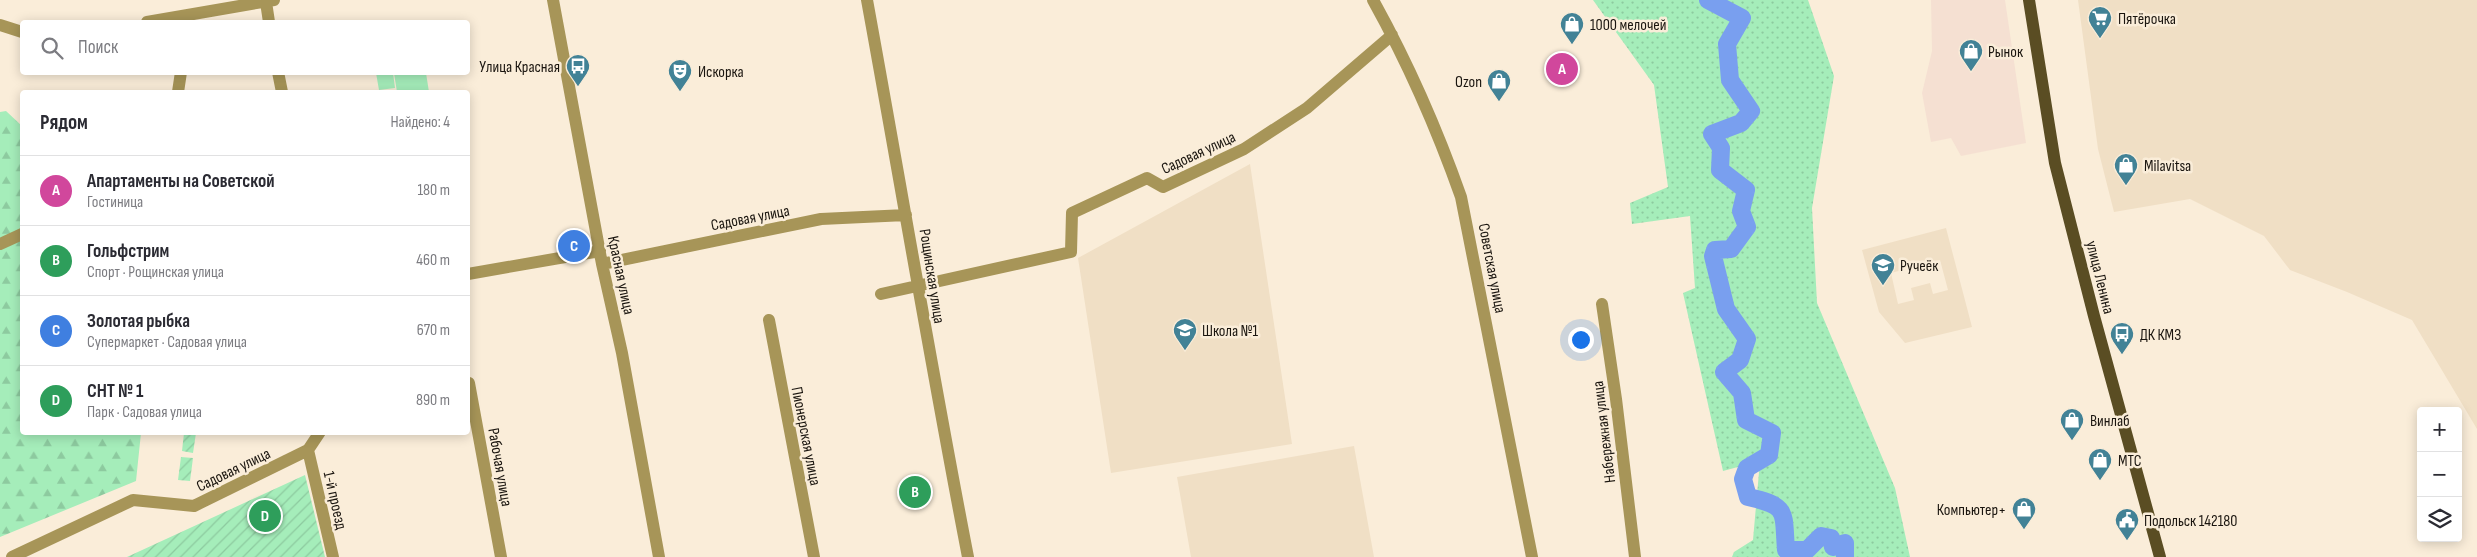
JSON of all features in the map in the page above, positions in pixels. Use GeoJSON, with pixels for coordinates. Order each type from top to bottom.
{"type":"FeatureCollection","features":[{"type":"Feature","properties":{"kind":"main road","name":"улица Ленина"},"geometry":{"type":"LineString","coordinates":[[2029,0],[2055,162],[2094,316],[2160,557]]}},
{"type":"Feature","properties":{"kind":"street","name":"Красная улица"},"geometry":{"type":"LineString","coordinates":[[553,0],[602,264],[622,353],[659,557]]}},
{"type":"Feature","properties":{"kind":"street","name":"Рощинская улица"},"geometry":{"type":"LineString","coordinates":[[867,0],[906,215],[916,286],[968,557]]}},
{"type":"Feature","properties":{"kind":"street","name":"Советская улица"},"geometry":{"type":"LineString","coordinates":[[1373,0],[1392,35],[1446,152],[1461,196],[1532,557]]}},
{"type":"Feature","properties":{"kind":"street"},"geometry":{"type":"LineString","coordinates":[[176,20],[190,19],[270,1],[270,20]]}},
{"type":"Feature","properties":{"kind":"street"},"geometry":{"type":"LineString","coordinates":[[0,25],[20,31]]}},
{"type":"Feature","properties":{"kind":"street","name":"Садовая улица"},"geometry":{"type":"LineString","coordinates":[[881,294],[1071,252],[1072,213],[1147,178],[1163,187],[1244,149],[1307,108],[1392,35]]}},
{"type":"Feature","properties":{"kind":"street"},"geometry":{"type":"LineString","coordinates":[[178,90],[181,75]]}},
{"type":"Feature","properties":{"kind":"street"},"geometry":{"type":"LineString","coordinates":[[279,75],[282,90]]}},
{"type":"Feature","properties":{"kind":"street","name":"Садовая улица"},"geometry":{"type":"LineString","coordinates":[[602,264],[821,219],[906,215]]}},
{"type":"Feature","properties":{"kind":"street"},"geometry":{"type":"LineString","coordinates":[[0,244],[20,235]]}},
{"type":"Feature","properties":{"kind":"street"},"geometry":{"type":"LineString","coordinates":[[470,274],[600,251]]}},
{"type":"Feature","properties":{"kind":"street","name":"Набережная улица"},"geometry":{"type":"LineString","coordinates":[[1602,304],[1616,399],[1635,557]]}},
{"type":"Feature","properties":{"kind":"street","name":"Пионерская улица"},"geometry":{"type":"LineString","coordinates":[[769,320],[814,557]]}},
{"type":"Feature","properties":{"kind":"street","name":"Рабочая улица"},"geometry":{"type":"LineString","coordinates":[[470,388],[501,557]]}},
{"type":"Feature","properties":{"kind":"street"},"geometry":{"type":"LineString","coordinates":[[308,450],[318,435]]}},
{"type":"Feature","properties":{"kind":"street","name":"Садовая улица"},"geometry":{"type":"LineString","coordinates":[[12,557],[134,500],[194,506],[308,450]]}},
{"type":"Feature","properties":{"kind":"street","name":"1-й проезд"},"geometry":{"type":"LineString","coordinates":[[308,450],[333,557]]}},
{"type":"Feature","properties":{"kind":"shaded area","name":"Рынок"},"geometry":{"type":"Polygon","coordinates":[[[1931,0],[2005,0],[2026,143],[1961,156],[1951,138],[1931,142],[1922,93],[1932,51],[1931,0]]]}},
{"type":"Feature","properties":{"kind":"shaded area"},"geometry":{"type":"Polygon","coordinates":[[[2078,0],[2477,0],[2477,429],[2412,320],[2290,270],[2264,236],[2190,199],[2114,212],[2098,149],[2078,0]]]}},
{"type":"Feature","properties":{"kind":"shaded area","name":"Школа №1"},"geometry":{"type":"Polygon","coordinates":[[[1250,164],[1292,444],[1111,473],[1078,258],[1250,164]]]}},
{"type":"Feature","properties":{"kind":"shaded area","name":"Ручеёк"},"geometry":{"type":"Polygon","coordinates":[[[1946,228],[1972,327],[1905,343],[1879,312],[1862,250],[1946,228]],[[1940,260],[1891,273],[1898,304],[1914,300],[1911,288],[1930,283],[1933,294],[1948,290],[1940,260]]]}},
{"type":"Feature","properties":{"kind":"shaded area"},"geometry":{"type":"Polygon","coordinates":[[[1354,446],[1374,557],[1191,557],[1177,477],[1354,446]]]}},
{"type":"Feature","properties":{"kind":"green space"},"geometry":{"type":"Polygon","coordinates":[[[1593,0],[1808,0],[1834,76],[1812,208],[1817,303],[1895,488],[1910,557],[1732,557],[1734,552],[1753,540],[1760,461],[1723,471],[1683,293],[1695,288],[1690,216],[1632,224],[1630,203],[1668,187],[1654,85],[1593,0]]]}},
{"type":"Feature","properties":{"kind":"green space"},"geometry":{"type":"Polygon","coordinates":[[[376,75],[393,75],[395,88],[379,90],[376,75]]]}},
{"type":"Feature","properties":{"kind":"green space"},"geometry":{"type":"Polygon","coordinates":[[[394,75],[426,75],[429,90],[397,90],[394,75]]]}},
{"type":"Feature","properties":{"kind":"green space"},"geometry":{"type":"Polygon","coordinates":[[[6,111],[20,124],[20,435],[141,435],[136,481],[0,537],[0,112],[6,111]]]}},
{"type":"Feature","properties":{"kind":"green space"},"geometry":{"type":"Polygon","coordinates":[[[184,435],[196,435],[193,453],[182,451],[184,435]]]}},
{"type":"Feature","properties":{"kind":"green space"},"geometry":{"type":"Polygon","coordinates":[[[181,457],[193,458],[190,481],[178,480],[181,457]]]}},
{"type":"Feature","properties":{"kind":"green space"},"geometry":{"type":"Polygon","coordinates":[[[305,475],[325,557],[127,557],[305,475]]]}},
{"type":"Feature","properties":{"kind":"waterway"},"geometry":{"type":"LineString","coordinates":[[1708,0],[1742,18],[1727,44],[1730,80],[1751,111],[1741,123],[1712,134],[1721,148],[1720,170],[1746,190],[1741,211],[1747,227],[1731,249],[1715,250],[1713,256],[1726,309],[1747,339],[1740,360],[1724,372],[1742,393],[1746,420],[1772,433],[1769,455],[1747,468],[1743,479],[1748,497],[1771,504],[1781,512],[1785,527],[1786,550],[1807,550],[1821,536],[1831,538],[1833,547],[1845,543],[1845,557]]}},
{"type":"Feature","properties":{"kind":"place","name":"Пятёрочка"},"geometry":{"type":"Point","coordinates":[2100,39]}},
{"type":"Feature","properties":{"kind":"place","name":"1000 мелочей"},"geometry":{"type":"Point","coordinates":[1572,45]}},
{"type":"Feature","properties":{"kind":"place","name":"Апартаменты на Советской"},"geometry":{"type":"Point","coordinates":[1562,69]}},
{"type":"Feature","properties":{"kind":"place","name":"Рынок"},"geometry":{"type":"Point","coordinates":[1971,72]}},
{"type":"Feature","properties":{"kind":"place","name":"Улица Красная"},"geometry":{"type":"Point","coordinates":[578,87]}},
{"type":"Feature","properties":{"kind":"place","name":"Искорка"},"geometry":{"type":"Point","coordinates":[680,92]}},
{"type":"Feature","properties":{"kind":"place","name":"Ozon"},"geometry":{"type":"Point","coordinates":[1499,102]}},
{"type":"Feature","properties":{"kind":"place","name":"Milavitsa"},"geometry":{"type":"Point","coordinates":[2126,186]}},
{"type":"Feature","properties":{"kind":"place","name":"Золотая рыбка"},"geometry":{"type":"Point","coordinates":[574,246]}},
{"type":"Feature","properties":{"kind":"place","name":"Ручеёк"},"geometry":{"type":"Point","coordinates":[1883,286]}},
{"type":"Feature","properties":{"kind":"place","name":"Школа №1"},"geometry":{"type":"Point","coordinates":[1185,351]}},
{"type":"Feature","properties":{"kind":"place","name":"ДК КМЗ"},"geometry":{"type":"Point","coordinates":[2122,355]}},
{"type":"Feature","properties":{"kind":"place","name":"Винлаб"},"geometry":{"type":"Point","coordinates":[2072,441]}},
{"type":"Feature","properties":{"kind":"place","name":"МТС"},"geometry":{"type":"Point","coordinates":[2100,481]}},
{"type":"Feature","properties":{"kind":"place","name":"Гольфстрим"},"geometry":{"type":"Point","coordinates":[915,492]}},
{"type":"Feature","properties":{"kind":"place","name":"СНТ № 1"},"geometry":{"type":"Point","coordinates":[265,516]}},
{"type":"Feature","properties":{"kind":"place","name":"Компьютер+"},"geometry":{"type":"Point","coordinates":[2024,530]}},
{"type":"Feature","properties":{"kind":"place","name":"Подольск 142180"},"geometry":{"type":"Point","coordinates":[2127,541]}}]}
